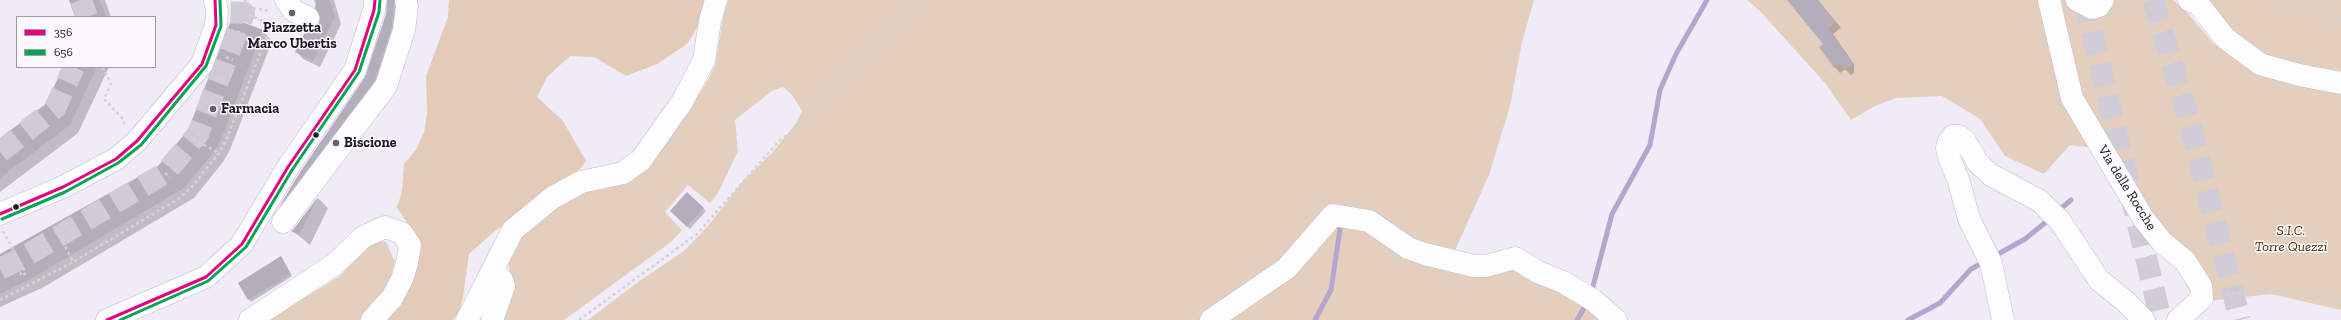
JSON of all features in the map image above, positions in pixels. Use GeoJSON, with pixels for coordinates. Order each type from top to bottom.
{"type":"FeatureCollection","features":[{"type":"Feature","properties":{"kind":"street"},"geometry":{"type":"LineString","coordinates":[[0,214],[63,187],[116,159],[137,141],[202,64],[216,25],[218,12],[215,0]]}},
{"type":"Feature","properties":{"kind":"street"},"geometry":{"type":"LineString","coordinates":[[107,320],[206,277],[242,244],[288,167],[355,70],[374,10],[375,0]]}},
{"type":"Feature","properties":{"kind":"street"},"geometry":{"type":"LineString","coordinates":[[283,222],[386,86],[404,30],[407,7],[406,0]]}},
{"type":"Feature","properties":{"kind":"street"},"geometry":{"type":"LineString","coordinates":[[467,320],[513,230],[552,198],[581,182],[623,173],[641,160],[682,102],[704,60],[710,21],[716,0]]}},
{"type":"Feature","properties":{"kind":"street","name":"Via delle Rocche"},"geometry":{"type":"LineString","coordinates":[[2049,0],[2072,98],[2143,218],[2162,242],[2185,261],[2201,286],[2202,298]]}},
{"type":"Feature","properties":{"kind":"street"},"geometry":{"type":"LineString","coordinates":[[2077,0],[2092,8],[2099,6],[2103,0]]}},
{"type":"Feature","properties":{"kind":"street"},"geometry":{"type":"LineString","coordinates":[[2189,0],[2199,5],[2225,38],[2260,64],[2298,75],[2341,83]]}},
{"type":"Feature","properties":{"kind":"street"},"geometry":{"type":"LineString","coordinates":[[278,6],[293,10],[308,18]]}},
{"type":"Feature","properties":{"kind":"street"},"geometry":{"type":"LineString","coordinates":[[2003,320],[1991,263],[1969,219],[1959,182],[1949,157],[1947,148],[1949,140],[1953,136],[1959,136],[1965,141],[1978,163],[1991,175],[2040,201],[2060,221],[2099,280],[2125,300],[2144,320]]}},
{"type":"Feature","properties":{"kind":"street"},"geometry":{"type":"LineString","coordinates":[[1211,320],[1287,268],[1333,215],[1369,221],[1408,248],[1474,266],[1486,266],[1515,258],[1538,272],[1563,282],[1593,300],[1616,320]]}},
{"type":"Feature","properties":{"kind":"street"},"geometry":{"type":"LineString","coordinates":[[250,320],[335,264],[363,237],[385,226],[402,233],[410,245],[408,262],[402,279],[392,298],[372,320]]}},
{"type":"Feature","properties":{"kind":"street"},"geometry":{"type":"LineString","coordinates":[[492,271],[502,280],[504,286],[492,320]]}},
{"type":"Feature","properties":{"kind":"street"},"geometry":{"type":"LineString","coordinates":[[2178,320],[2202,298]]}},
{"type":"Feature","properties":{"kind":"path"},"geometry":{"type":"LineString","coordinates":[[244,0],[253,8],[278,6]]}},
{"type":"Feature","properties":{"kind":"path"},"geometry":{"type":"LineString","coordinates":[[579,320],[697,234],[779,141],[812,118],[829,90],[919,0]]}},
{"type":"Feature","properties":{"kind":"path"},"geometry":{"type":"LineString","coordinates":[[2271,0],[2284,6],[2341,20]]}},
{"type":"Feature","properties":{"kind":"path"},"geometry":{"type":"LineString","coordinates":[[0,300],[73,262],[178,199],[191,188],[219,153],[227,138],[269,31],[270,24],[244,13]]}},
{"type":"Feature","properties":{"kind":"path"},"geometry":{"type":"LineString","coordinates":[[237,31],[244,34]]}},
{"type":"Feature","properties":{"kind":"path"},"geometry":{"type":"LineString","coordinates":[[226,57],[233,60]]}},
{"type":"Feature","properties":{"kind":"path"},"geometry":{"type":"LineString","coordinates":[[103,68],[111,83],[104,99],[122,118],[126,126],[123,133]]}},
{"type":"Feature","properties":{"kind":"path"},"geometry":{"type":"LineString","coordinates":[[217,79],[224,82]]}},
{"type":"Feature","properties":{"kind":"path"},"geometry":{"type":"LineString","coordinates":[[210,100],[216,102]]}},
{"type":"Feature","properties":{"kind":"path"},"geometry":{"type":"LineString","coordinates":[[198,134],[204,136]]}},
{"type":"Feature","properties":{"kind":"path"},"geometry":{"type":"LineString","coordinates":[[194,139],[219,153]]}},
{"type":"Feature","properties":{"kind":"path"},"geometry":{"type":"LineString","coordinates":[[165,173],[170,177]]}},
{"type":"Feature","properties":{"kind":"path"},"geometry":{"type":"LineString","coordinates":[[129,195],[132,201]]}},
{"type":"Feature","properties":{"kind":"path"},"geometry":{"type":"LineString","coordinates":[[104,210],[109,217]]}},
{"type":"Feature","properties":{"kind":"path"},"geometry":{"type":"LineString","coordinates":[[0,226],[26,273],[22,276],[15,262]]}},
{"type":"Feature","properties":{"kind":"path"},"geometry":{"type":"LineString","coordinates":[[70,230],[74,239]]}},
{"type":"Feature","properties":{"kind":"path"},"geometry":{"type":"LineString","coordinates":[[60,236],[73,262]]}},
{"type":"Feature","properties":{"kind":"path"},"geometry":{"type":"LineString","coordinates":[[42,246],[46,253]]}},
{"type":"Feature","properties":{"kind":"path"},"geometry":{"type":"LineString","coordinates":[[2202,298],[2240,291],[2268,289],[2290,291],[2325,300],[2341,302]]}},
{"type":"Feature","properties":{"kind":"green space"},"geometry":{"type":"Polygon","coordinates":[[[728,0],[1534,0],[1522,42],[1510,106],[1489,175],[1448,266],[1520,267],[1609,320],[588,320],[638,282],[684,251],[708,226],[743,181],[772,153],[797,122],[802,111],[792,95],[783,87],[772,91],[735,120],[738,151],[718,193],[710,203],[688,185],[665,212],[682,230],[671,242],[564,320],[502,320],[511,281],[507,253],[525,229],[556,206],[669,135],[704,87],[715,66],[723,18],[728,0]]]}},
{"type":"Feature","properties":{"kind":"green space","name":"S.I.C. Torre Quezzi"},"geometry":{"type":"Polygon","coordinates":[[[1747,0],[2173,0],[2184,9],[2213,43],[2271,80],[2272,71],[2188,0],[2341,0],[2341,310],[2271,294],[2198,302],[2185,284],[2184,273],[2093,148],[2070,145],[2044,174],[2005,156],[1980,119],[1942,96],[1896,98],[1875,106],[1851,120],[1825,83],[1759,10],[1747,0]]]}},
{"type":"Feature","properties":{"kind":"green space"},"geometry":{"type":"Polygon","coordinates":[[[375,240],[386,242],[395,262],[386,293],[380,302],[360,320],[268,320],[340,276],[375,240]]]}},
{"type":"Feature","properties":{"kind":"shaded area"},"geometry":{"type":"Polygon","coordinates":[[[449,0],[706,0],[699,25],[687,44],[657,64],[626,76],[594,57],[570,56],[547,77],[537,97],[563,121],[586,161],[580,169],[562,180],[532,209],[496,230],[469,254],[460,310],[453,320],[384,320],[414,232],[397,208],[402,191],[404,164],[416,150],[424,132],[427,114],[426,76],[448,17],[449,0]]]}},
{"type":"Feature","properties":{"kind":"building"},"geometry":{"type":"Polygon","coordinates":[[[69,0],[100,0],[106,16],[75,16],[69,0]]]}},
{"type":"Feature","properties":{"kind":"building"},"geometry":{"type":"Polygon","coordinates":[[[316,0],[330,0],[335,17],[313,61],[295,52],[304,34],[319,24],[320,17],[315,8],[316,0]]]}},
{"type":"Feature","properties":{"kind":"building"},"geometry":{"type":"Polygon","coordinates":[[[387,0],[394,0],[392,27],[375,80],[279,207],[299,174],[365,77],[386,14],[387,0]]]}},
{"type":"Feature","properties":{"kind":"building"},"geometry":{"type":"Polygon","coordinates":[[[1787,0],[1818,0],[1836,22],[1828,28],[1853,64],[1845,70],[1840,64],[1834,68],[1819,47],[1823,44],[1787,0]]]}},
{"type":"Feature","properties":{"kind":"building"},"geometry":{"type":"Polygon","coordinates":[[[232,18],[263,30],[221,140],[214,152],[184,188],[34,277],[0,294],[0,254],[158,166],[188,130],[232,18]]]}},
{"type":"Feature","properties":{"kind":"building"},"geometry":{"type":"Polygon","coordinates":[[[63,68],[97,68],[70,125],[0,178],[0,138],[46,104],[63,68]]]}},
{"type":"Feature","properties":{"kind":"building"},"geometry":{"type":"Polygon","coordinates":[[[687,192],[704,208],[687,227],[670,211],[687,192]]]}},
{"type":"Feature","properties":{"kind":"building"},"geometry":{"type":"Polygon","coordinates":[[[318,197],[299,235],[291,231],[293,230],[318,197]]]}},
{"type":"Feature","properties":{"kind":"building"},"geometry":{"type":"Polygon","coordinates":[[[281,256],[291,274],[248,300],[238,283],[281,256]]]}},
{"type":"Feature","properties":{"kind":"waterway"},"geometry":{"type":"LineString","coordinates":[[1591,294],[1612,214],[1650,145],[1660,90],[1676,54],[1707,0]]}},
{"type":"Feature","properties":{"kind":"waterway"},"geometry":{"type":"LineString","coordinates":[[2058,211],[2071,200]]}},
{"type":"Feature","properties":{"kind":"waterway"},"geometry":{"type":"LineString","coordinates":[[1993,257],[2025,239],[2051,218]]}},
{"type":"Feature","properties":{"kind":"waterway"},"geometry":{"type":"LineString","coordinates":[[1315,320],[1331,290],[1340,229]]}},
{"type":"Feature","properties":{"kind":"waterway"},"geometry":{"type":"LineString","coordinates":[[1908,320],[1940,303],[1971,269],[1984,262]]}},
{"type":"Feature","properties":{"kind":"waterway"},"geometry":{"type":"LineString","coordinates":[[1577,320],[1587,303]]}},
{"type":"Feature","properties":{"kind":"tunnel"},"geometry":{"type":"LineString","coordinates":[[81,0],[87,16]]}},
{"type":"Feature","properties":{"kind":"tunnel"},"geometry":{"type":"LineString","coordinates":[[2084,0],[2161,320]]}},
{"type":"Feature","properties":{"kind":"tunnel"},"geometry":{"type":"LineString","coordinates":[[2153,0],[2192,131],[2240,320]]}},
{"type":"Feature","properties":{"kind":"tunnel"},"geometry":{"type":"LineString","coordinates":[[0,269],[22,258],[165,173],[198,134],[244,13],[217,12]]}},
{"type":"Feature","properties":{"kind":"tunnel"},"geometry":{"type":"LineString","coordinates":[[0,152],[55,108],[74,68]]}},
{"type":"Feature","properties":{"kind":"transit line","name":"356"},"geometry":{"type":"LineString","coordinates":[[0,214],[63,187],[116,159],[137,141],[202,64],[216,25],[215,0]]}},
{"type":"Feature","properties":{"kind":"transit line","name":"656"},"geometry":{"type":"LineString","coordinates":[[2,219],[65,192],[118,163],[141,145],[206,66],[221,26],[220,0]]}},
{"type":"Feature","properties":{"kind":"transit line","name":"356"},"geometry":{"type":"LineString","coordinates":[[107,320],[206,277],[242,244],[288,167],[355,70],[374,10],[375,0]]}},
{"type":"Feature","properties":{"kind":"transit line","name":"656"},"geometry":{"type":"LineString","coordinates":[[120,320],[208,281],[246,247],[292,170],[359,72],[379,12],[380,0]]}},
{"type":"Feature","properties":{"kind":"place","name":"Piazzetta Marco Ubertis"},"geometry":{"type":"Point","coordinates":[292,13]}},
{"type":"Feature","properties":{"kind":"place","name":"Farmacia"},"geometry":{"type":"Point","coordinates":[213,109]}},
{"type":"Feature","properties":{"kind":"place","name":"Biscione"},"geometry":{"type":"Point","coordinates":[336,143]}}]}
